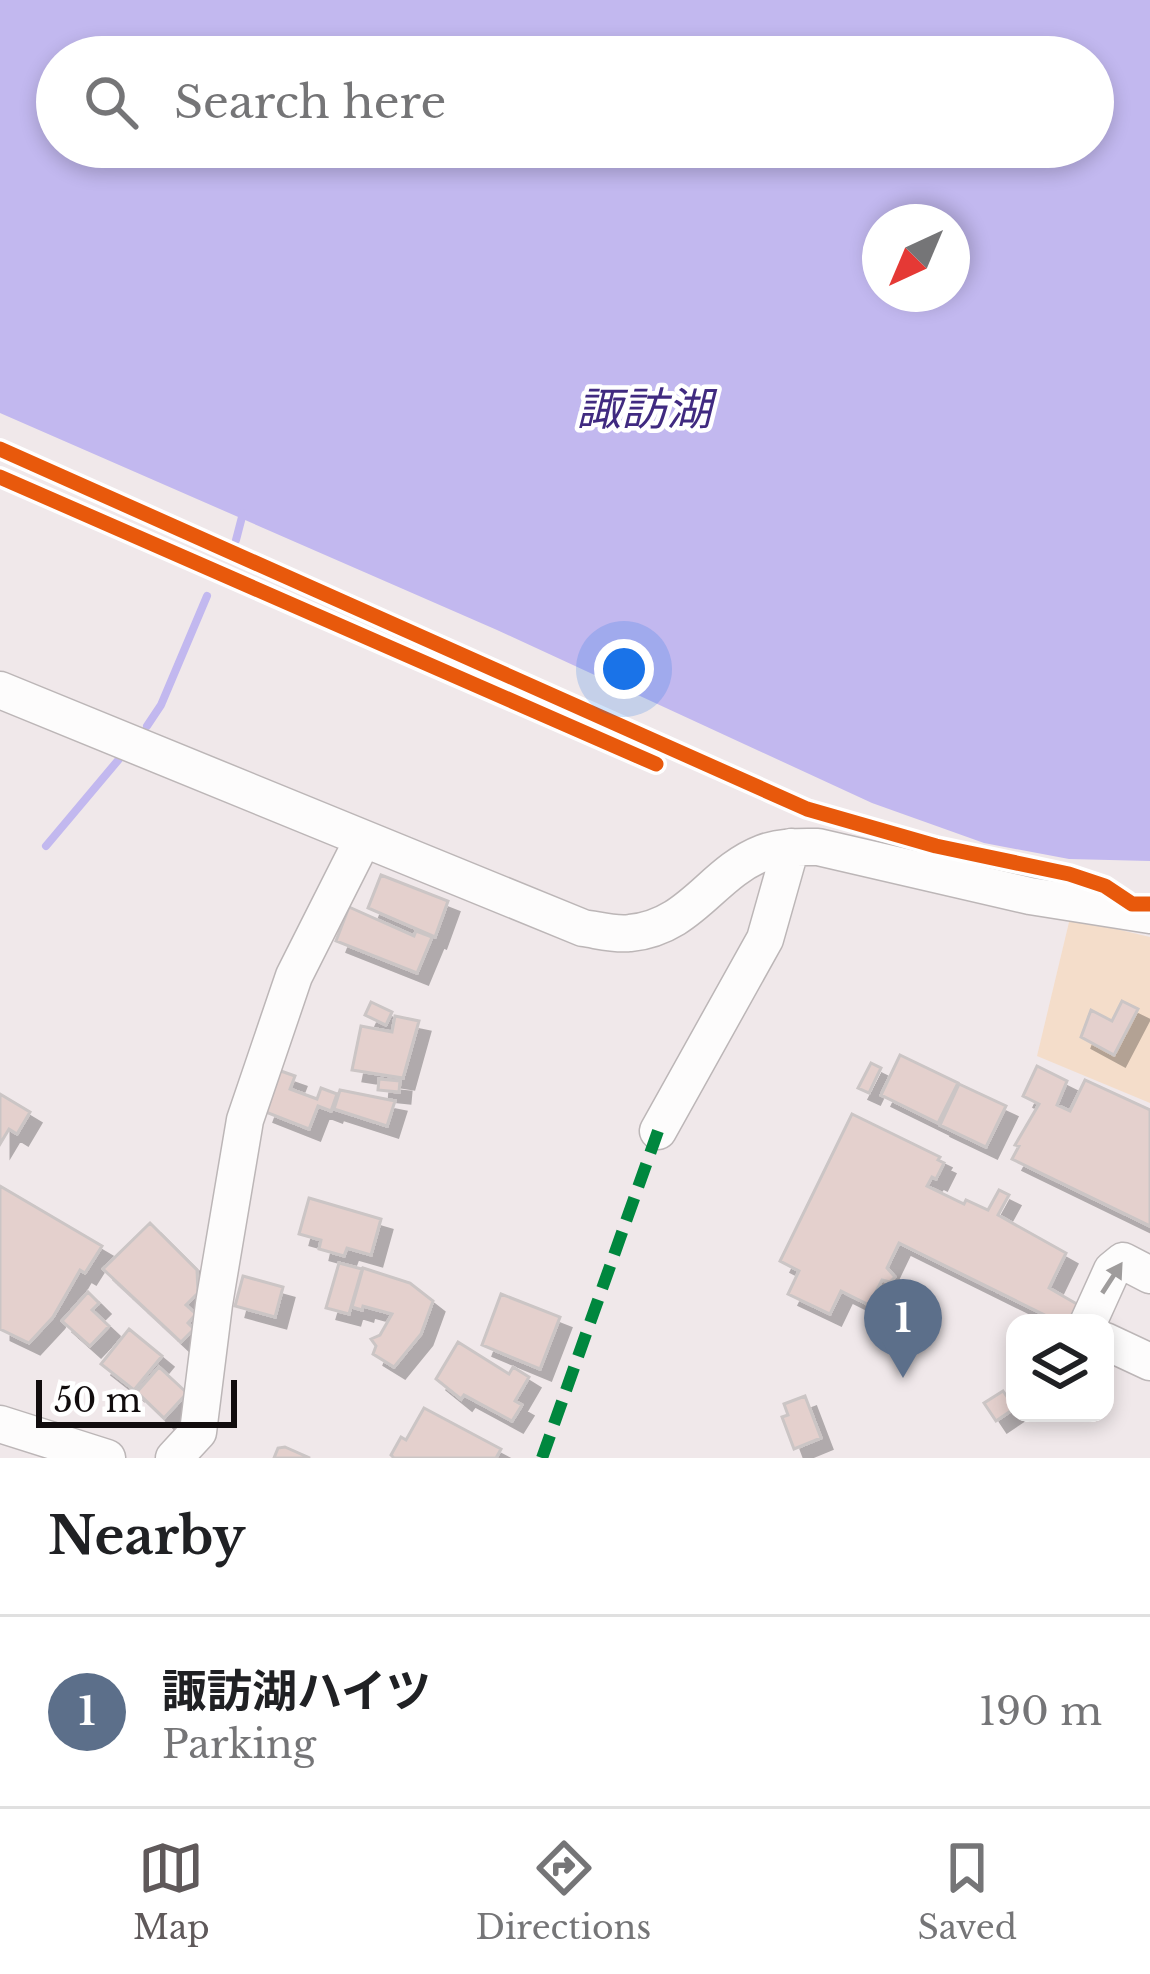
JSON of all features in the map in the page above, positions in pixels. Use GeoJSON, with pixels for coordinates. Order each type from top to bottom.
{"type":"FeatureCollection","features":[{"type":"Feature","properties":{"kind":"street"},"geometry":{"type":"LineString","coordinates":[[0,690],[584,928],[629,933],[659,926],[692,909],[720,880],[749,860],[790,847],[818,847],[1030,896],[1150,915]]}},
{"type":"Feature","properties":{"kind":"street"},"geometry":{"type":"LineString","coordinates":[[658,1131],[765,939],[790,847]]}},
{"type":"Feature","properties":{"kind":"street"},"geometry":{"type":"LineString","coordinates":[[174,1458],[199,1432],[214,1304],[245,1120],[294,976],[358,849]]}},
{"type":"Feature","properties":{"kind":"street"},"geometry":{"type":"LineString","coordinates":[[1092,1314],[1112,1270],[1123,1261],[1150,1275]]}},
{"type":"Feature","properties":{"kind":"street"},"geometry":{"type":"LineString","coordinates":[[1114,1345],[1150,1362]]}},
{"type":"Feature","properties":{"kind":"street"},"geometry":{"type":"LineString","coordinates":[[0,1424],[106,1458]]}},
{"type":"Feature","properties":{"kind":"shaded area"},"geometry":{"type":"Polygon","coordinates":[[[1070,918],[1150,937],[1150,1103],[1037,1056],[1070,918]]]}},
{"type":"Feature","properties":{"kind":"water","name":"諏訪湖"},"geometry":{"type":"Polygon","coordinates":[[[0,0],[1150,0],[1150,861],[1069,859],[984,843],[872,803],[497,630],[0,413],[0,0]]]}},
{"type":"Feature","properties":{"kind":"building"},"geometry":{"type":"Polygon","coordinates":[[[381,875],[448,901],[435,937],[368,908],[381,875]]]}},
{"type":"Feature","properties":{"kind":"building"},"geometry":{"type":"Polygon","coordinates":[[[349,907],[414,936],[416,931],[432,937],[417,973],[336,941],[349,907]]]}},
{"type":"Feature","properties":{"kind":"building"},"geometry":{"type":"Polygon","coordinates":[[[1122,1001],[1138,1009],[1114,1055],[1081,1037],[1091,1010],[1112,1021],[1122,1001]]]}},
{"type":"Feature","properties":{"kind":"building"},"geometry":{"type":"Polygon","coordinates":[[[371,1002],[392,1012],[386,1025],[365,1015],[371,1002]]]}},
{"type":"Feature","properties":{"kind":"building"},"geometry":{"type":"Polygon","coordinates":[[[395,1016],[419,1021],[403,1078],[352,1070],[361,1026],[392,1032],[395,1016]]]}},
{"type":"Feature","properties":{"kind":"building"},"geometry":{"type":"Polygon","coordinates":[[[900,1055],[958,1083],[938,1123],[881,1095],[900,1055]]]}},
{"type":"Feature","properties":{"kind":"building"},"geometry":{"type":"Polygon","coordinates":[[[871,1063],[881,1068],[869,1093],[858,1088],[871,1063]]]}},
{"type":"Feature","properties":{"kind":"building"},"geometry":{"type":"Polygon","coordinates":[[[1037,1066],[1067,1081],[1057,1105],[1070,1111],[1085,1080],[1150,1110],[1150,1226],[1012,1159],[1039,1104],[1023,1096],[1037,1066]]]}},
{"type":"Feature","properties":{"kind":"building"},"geometry":{"type":"Polygon","coordinates":[[[278,1070],[295,1076],[290,1089],[317,1099],[321,1088],[337,1094],[331,1111],[318,1106],[309,1129],[263,1111],[278,1070]]]}},
{"type":"Feature","properties":{"kind":"building"},"geometry":{"type":"Polygon","coordinates":[[[379,1079],[400,1081],[399,1092],[378,1090],[379,1079]]]}},
{"type":"Feature","properties":{"kind":"building"},"geometry":{"type":"Polygon","coordinates":[[[959,1084],[1006,1106],[986,1147],[940,1125],[959,1084]]]}},
{"type":"Feature","properties":{"kind":"building"},"geometry":{"type":"Polygon","coordinates":[[[340,1090],[395,1101],[387,1126],[334,1109],[340,1090]]]}},
{"type":"Feature","properties":{"kind":"building"},"geometry":{"type":"Polygon","coordinates":[[[0,1094],[30,1112],[17,1134],[9,1129],[0,1144],[0,1094]]]}},
{"type":"Feature","properties":{"kind":"building"},"geometry":{"type":"Polygon","coordinates":[[[852,1114],[940,1157],[944,1163],[927,1186],[988,1210],[999,1190],[1009,1195],[998,1215],[1066,1253],[1049,1288],[1082,1307],[1078,1314],[1043,1314],[899,1243],[887,1268],[895,1277],[890,1282],[882,1280],[869,1305],[841,1291],[830,1314],[788,1294],[799,1271],[780,1261],[852,1114]]]}},
{"type":"Feature","properties":{"kind":"building"},"geometry":{"type":"Polygon","coordinates":[[[0,1186],[102,1246],[29,1343],[0,1329],[0,1186]]]}},
{"type":"Feature","properties":{"kind":"building"},"geometry":{"type":"Polygon","coordinates":[[[309,1198],[381,1219],[371,1255],[347,1248],[344,1256],[319,1249],[321,1240],[299,1234],[309,1198]]]}},
{"type":"Feature","properties":{"kind":"building"},"geometry":{"type":"Polygon","coordinates":[[[150,1223],[197,1270],[198,1293],[186,1305],[196,1314],[188,1323],[194,1329],[181,1342],[103,1269],[150,1223]]]}},
{"type":"Feature","properties":{"kind":"building"},"geometry":{"type":"Polygon","coordinates":[[[339,1263],[362,1269],[349,1314],[326,1308],[339,1263]]]}},
{"type":"Feature","properties":{"kind":"building"},"geometry":{"type":"Polygon","coordinates":[[[363,1268],[410,1283],[433,1301],[421,1334],[394,1367],[373,1354],[376,1346],[371,1339],[380,1335],[392,1314],[352,1307],[363,1268]]]}},
{"type":"Feature","properties":{"kind":"building"},"geometry":{"type":"Polygon","coordinates":[[[243,1276],[283,1287],[275,1317],[235,1306],[243,1276]]]}},
{"type":"Feature","properties":{"kind":"building"},"geometry":{"type":"Polygon","coordinates":[[[88,1292],[99,1303],[92,1310],[109,1326],[90,1346],[62,1321],[88,1292]]]}},
{"type":"Feature","properties":{"kind":"building"},"geometry":{"type":"Polygon","coordinates":[[[501,1294],[560,1317],[540,1369],[482,1345],[501,1294]]]}},
{"type":"Feature","properties":{"kind":"building"},"geometry":{"type":"Polygon","coordinates":[[[129,1329],[162,1356],[134,1390],[101,1364],[129,1329]]]}},
{"type":"Feature","properties":{"kind":"building"},"geometry":{"type":"Polygon","coordinates":[[[458,1342],[509,1374],[513,1367],[529,1377],[515,1401],[522,1405],[512,1421],[464,1395],[461,1399],[436,1379],[458,1342]]]}},
{"type":"Feature","properties":{"kind":"building"},"geometry":{"type":"Polygon","coordinates":[[[159,1367],[187,1393],[164,1418],[137,1392],[159,1367]]]}},
{"type":"Feature","properties":{"kind":"building"},"geometry":{"type":"Polygon","coordinates":[[[1003,1391],[1006,1414],[996,1421],[984,1403],[1003,1391]]]}},
{"type":"Feature","properties":{"kind":"building"},"geometry":{"type":"Polygon","coordinates":[[[805,1396],[821,1438],[794,1449],[782,1417],[788,1415],[784,1404],[805,1396]]]}},
{"type":"Feature","properties":{"kind":"building"},"geometry":{"type":"Polygon","coordinates":[[[424,1408],[501,1449],[496,1458],[394,1458],[391,1455],[401,1437],[406,1440],[424,1408]]]}},
{"type":"Feature","properties":{"kind":"building"},"geometry":{"type":"Polygon","coordinates":[[[278,1448],[310,1458],[274,1458],[278,1448]]]}},
{"type":"Feature","properties":{"kind":"waterway"},"geometry":{"type":"LineString","coordinates":[[236,540],[243,513]]}},
{"type":"Feature","properties":{"kind":"waterway"},"geometry":{"type":"LineString","coordinates":[[147,726],[161,705],[207,596]]}},
{"type":"Feature","properties":{"kind":"waterway"},"geometry":{"type":"LineString","coordinates":[[46,846],[120,758]]}},
{"type":"Feature","properties":{"kind":"marked path"},"geometry":{"type":"LineString","coordinates":[[542,1458],[658,1131]]}},
{"type":"Feature","properties":{"kind":"cycle path"},"geometry":{"type":"LineString","coordinates":[[0,449],[807,809],[936,846],[1069,874],[1105,886],[1132,904],[1150,904]]}},
{"type":"Feature","properties":{"kind":"cycle path"},"geometry":{"type":"LineString","coordinates":[[0,477],[656,764]]}},
{"type":"Feature","properties":{"kind":"place","name":"諏訪湖ハイツ"},"geometry":{"type":"Point","coordinates":[903,1378]}}]}
